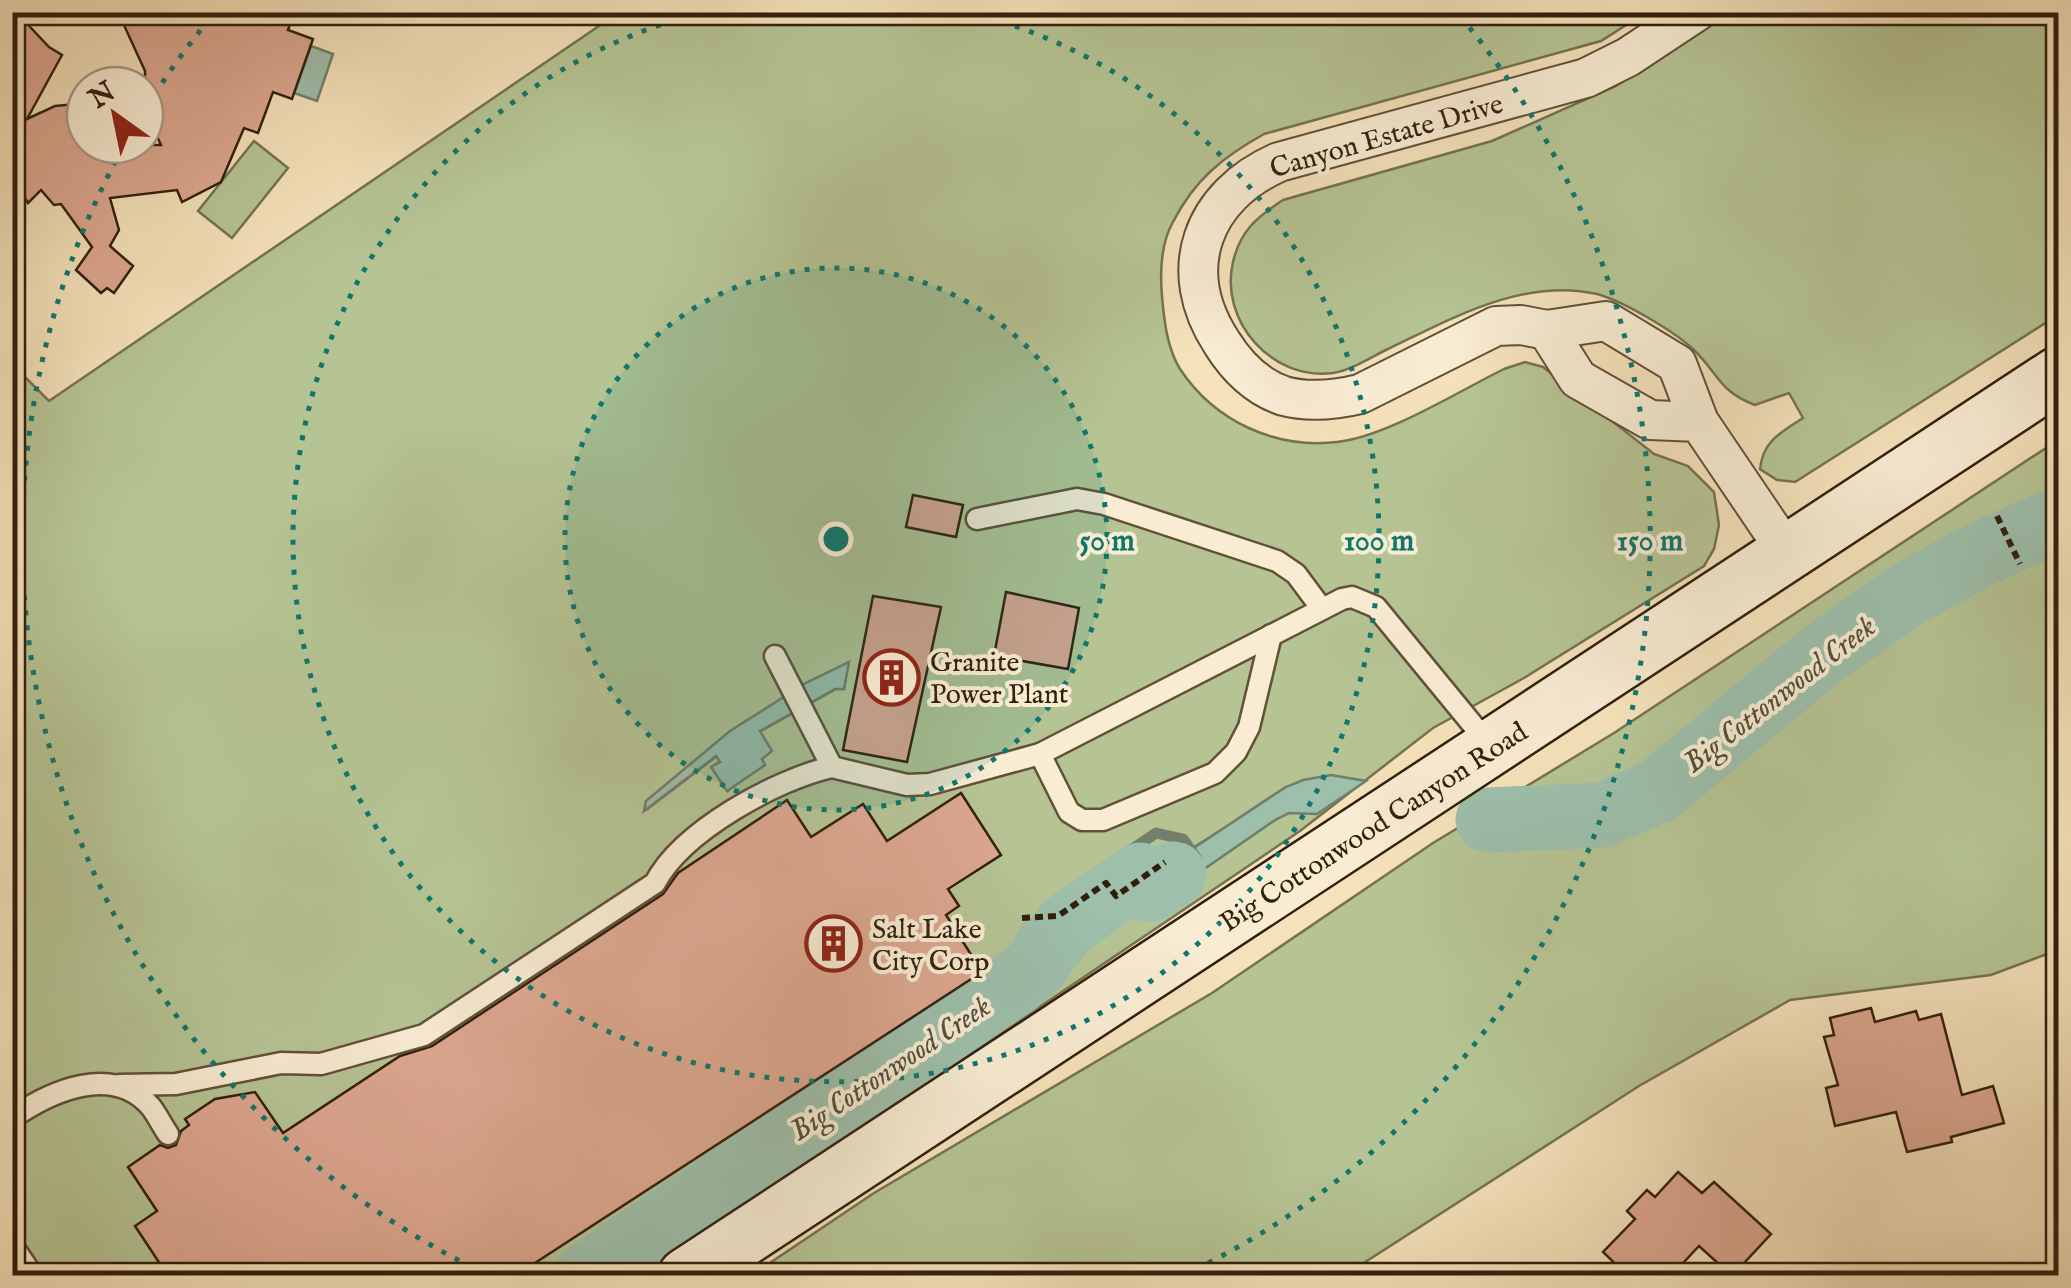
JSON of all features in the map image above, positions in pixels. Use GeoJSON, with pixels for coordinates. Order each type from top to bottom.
{"type":"FeatureCollection","features":[{"type":"Feature","properties":{"kind":"main road","name":"Big Cottonwood Canyon Road"},"geometry":{"type":"LineString","coordinates":[[686,1276],[2058,376]]}},
{"type":"Feature","properties":{"kind":"street","name":"Canyon Estate Drive"},"geometry":{"type":"LineString","coordinates":[[1696,12],[1607,69],[1279,162],[1256,172],[1232,190],[1210,222],[1198,262],[1199,284],[1204,308],[1217,336],[1250,378],[1286,396],[1314,400],[1360,394],[1496,326],[1521,324],[1547,330],[1606,321],[1677,364],[1699,422],[1789,554]]}},
{"type":"Feature","properties":{"kind":"street"},"geometry":{"type":"LineString","coordinates":[[1547,330],[1578,379],[1650,420],[1699,422]]}},
{"type":"Feature","properties":{"kind":"lane"},"geometry":{"type":"LineString","coordinates":[[977,519],[1089,500],[1277,562],[1296,574],[1322,609]]}},
{"type":"Feature","properties":{"kind":"lane"},"geometry":{"type":"LineString","coordinates":[[12,1118],[38,1100],[76,1086],[208,1080],[281,1063],[321,1064],[424,1035],[655,882],[678,853],[776,786],[832,767],[907,785],[930,784],[1040,754],[1352,597],[1376,607],[1492,748]]}},
{"type":"Feature","properties":{"kind":"lane"},"geometry":{"type":"LineString","coordinates":[[1040,754],[1069,812],[1082,820],[1103,820],[1214,773],[1236,752],[1249,727],[1271,635]]}},
{"type":"Feature","properties":{"kind":"lane"},"geometry":{"type":"LineString","coordinates":[[774,656],[832,767]]}},
{"type":"Feature","properties":{"kind":"lane"},"geometry":{"type":"LineString","coordinates":[[119,1085],[149,1104],[168,1134]]}},
{"type":"Feature","properties":{"kind":"lane"},"geometry":{"type":"LineString","coordinates":[[12,1246],[33,1276]]}},
{"type":"Feature","properties":{"kind":"path"},"geometry":{"type":"LineString","coordinates":[[1998,516],[2020,564]]}},
{"type":"Feature","properties":{"kind":"path"},"geometry":{"type":"LineString","coordinates":[[1022,918],[1058,916],[1106,883],[1116,896],[1164,863]]}},
{"type":"Feature","properties":{"kind":"shaded area"},"geometry":{"type":"Polygon","coordinates":[[[618,13],[1645,13],[1601,41],[1264,134],[1236,151],[1201,181],[1169,230],[1161,268],[1165,324],[1180,369],[1211,404],[1249,428],[1292,441],[1337,442],[1377,432],[1504,369],[1525,362],[1543,367],[1654,454],[1688,466],[1714,492],[1719,525],[1714,549],[1704,566],[1524,678],[1433,728],[1300,831],[643,1275],[13,1275],[12,364],[49,401],[618,13]],[[848,663],[804,684],[646,810],[717,756],[720,761],[712,768],[728,791],[761,759],[759,732],[836,689],[844,689],[848,663]],[[1286,787],[1172,860],[1095,885],[1121,922],[1275,820],[1304,811],[1286,787]]]}},
{"type":"Feature","properties":{"kind":"shaded area"},"geometry":{"type":"Polygon","coordinates":[[[1731,13],[2058,13],[2058,315],[1795,482],[1777,480],[1760,469],[1769,445],[1803,418],[1789,393],[1755,405],[1743,400],[1675,335],[1634,310],[1597,294],[1570,290],[1515,296],[1437,325],[1333,373],[1311,373],[1271,357],[1242,325],[1231,284],[1236,251],[1251,226],[1283,200],[1492,141],[1616,86],[1731,13]]]}},
{"type":"Feature","properties":{"kind":"shaded area"},"geometry":{"type":"Polygon","coordinates":[[[311,46],[333,54],[317,101],[294,93],[311,46]]]}},
{"type":"Feature","properties":{"kind":"shaded area"},"geometry":{"type":"Polygon","coordinates":[[[254,141],[288,168],[232,238],[198,211],[254,141]]]}},
{"type":"Feature","properties":{"kind":"shaded area"},"geometry":{"type":"Polygon","coordinates":[[[2058,440],[2058,950],[1991,975],[1790,1000],[1639,1086],[1345,1275],[752,1275],[874,1193],[1212,993],[1433,843],[1614,733],[2058,440]]]}},
{"type":"Feature","properties":{"kind":"shaded area"},"geometry":{"type":"Polygon","coordinates":[[[849,662],[844,689],[835,689],[760,731],[772,751],[762,759],[765,765],[727,791],[711,767],[720,762],[716,756],[644,811],[646,801],[730,731],[804,684],[849,662]]]}},
{"type":"Feature","properties":{"kind":"shaded area"},"geometry":{"type":"Polygon","coordinates":[[[1331,775],[1366,781],[1317,814],[1289,813],[1275,820],[1121,923],[1095,885],[1112,874],[1118,882],[1159,854],[1168,865],[1286,787],[1331,775]]]}},
{"type":"Feature","properties":{"kind":"building"},"geometry":{"type":"Polygon","coordinates":[[[12,12],[62,55],[27,119],[65,105],[65,165],[165,165],[165,65],[142,65],[118,12],[294,12],[288,30],[313,39],[292,99],[273,92],[258,133],[244,128],[221,182],[182,202],[177,190],[110,198],[119,230],[110,246],[133,266],[114,293],[107,288],[101,293],[76,270],[92,247],[61,204],[54,205],[41,190],[28,203],[25,198],[12,209],[12,12]]]}},
{"type":"Feature","properties":{"kind":"building"},"geometry":{"type":"Polygon","coordinates":[[[913,495],[963,505],[956,537],[906,527],[913,495]]]}},
{"type":"Feature","properties":{"kind":"building"},"geometry":{"type":"Polygon","coordinates":[[[1006,592],[1079,608],[1068,669],[994,656],[1006,592]]]}},
{"type":"Feature","properties":{"kind":"building","name":"Granite Power Plant"},"geometry":{"type":"Polygon","coordinates":[[[873,596],[941,607],[907,762],[843,750],[873,596]]]}},
{"type":"Feature","properties":{"kind":"building"},"geometry":{"type":"Polygon","coordinates":[[[961,793],[1001,855],[948,889],[959,906],[946,915],[982,972],[515,1276],[168,1276],[135,1226],[157,1211],[128,1167],[160,1145],[176,1145],[181,1131],[189,1125],[185,1119],[215,1099],[255,1092],[283,1133],[400,1056],[432,1046],[663,894],[678,873],[787,800],[811,837],[863,804],[887,841],[961,793]]]}},
{"type":"Feature","properties":{"kind":"building"},"geometry":{"type":"Polygon","coordinates":[[[1871,1008],[1875,1022],[1916,1011],[1919,1020],[1941,1014],[1962,1095],[1993,1086],[2004,1123],[1951,1137],[1952,1142],[1907,1152],[1896,1112],[1835,1126],[1826,1088],[1838,1085],[1824,1037],[1834,1035],[1830,1018],[1871,1008]]]}},
{"type":"Feature","properties":{"kind":"building"},"geometry":{"type":"Polygon","coordinates":[[[1678,1172],[1702,1193],[1714,1182],[1771,1234],[1732,1276],[1699,1246],[1671,1276],[1628,1276],[1603,1252],[1635,1219],[1627,1211],[1647,1190],[1655,1197],[1678,1172]]]}},
{"type":"Feature","properties":{"kind":"waterway","name":"Big Cottonwood Creek"},"geometry":{"type":"LineString","coordinates":[[1488,820],[1602,815],[1658,791],[1820,656],[1905,596],[1975,557],[2058,519]]}},
{"type":"Feature","properties":{"kind":"waterway"},"geometry":{"type":"LineString","coordinates":[[1125,854],[1156,833],[1183,839],[1197,859]]}},
{"type":"Feature","properties":{"kind":"waterway"},"geometry":{"type":"LineString","coordinates":[[1066,926],[1090,879],[1125,854],[1140,875]]}},
{"type":"Feature","properties":{"kind":"waterway","name":"Big Cottonwood Creek"},"geometry":{"type":"LineString","coordinates":[[585,1276],[1016,983],[1039,963],[1047,945],[1068,924],[1140,875],[1150,890],[1174,874]]}},
{"type":"Feature","properties":{"kind":"waterway"},"geometry":{"type":"LineString","coordinates":[[1016,983],[1126,907]]}},
{"type":"Feature","properties":{"kind":"place","name":"Granite Power Plant"},"geometry":{"type":"Point","coordinates":[891,677]}},
{"type":"Feature","properties":{"kind":"place","name":"Salt Lake City Corp"},"geometry":{"type":"Point","coordinates":[833,944]}}]}
